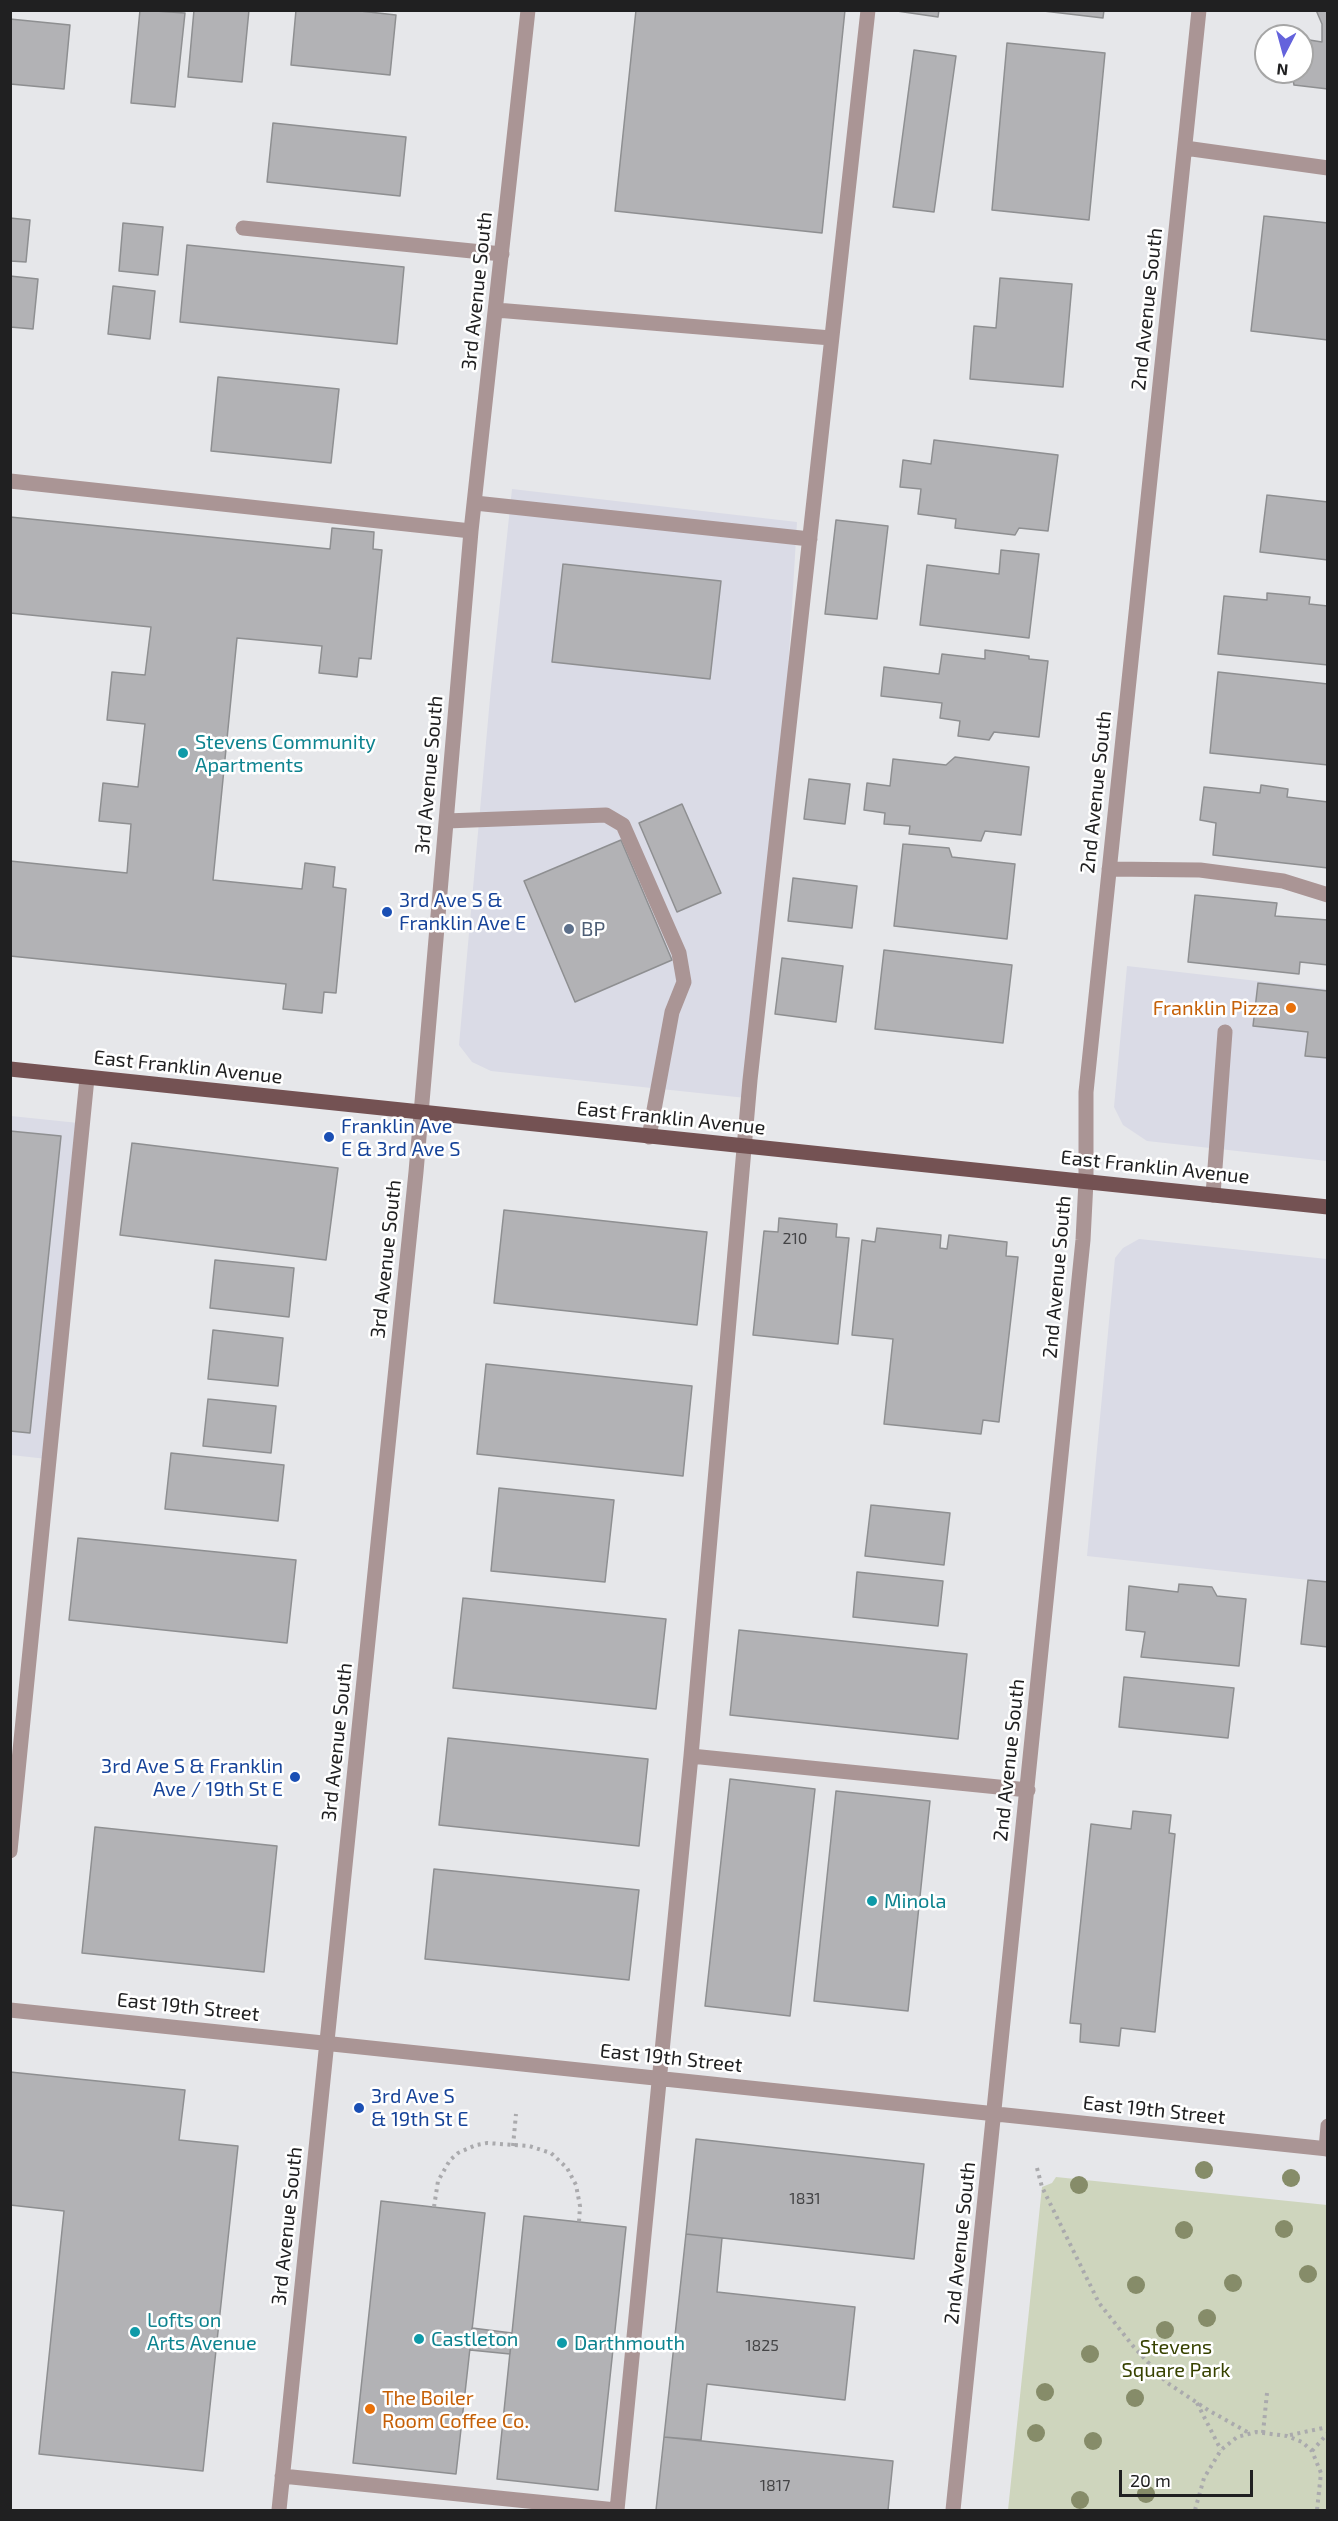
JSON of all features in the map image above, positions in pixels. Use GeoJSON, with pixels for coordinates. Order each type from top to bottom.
{"type":"FeatureCollection","features":[{"type":"Feature","properties":{"kind":"main road","name":"East Franklin Avenue"},"geometry":{"type":"LineString","coordinates":[[10,1069],[421,1114],[1328,1207]]}},
{"type":"Feature","properties":{"kind":"street","name":"3rd Avenue South"},"geometry":{"type":"LineString","coordinates":[[279,2511],[421,1114],[471,531],[528,10]]}},
{"type":"Feature","properties":{"kind":"street"},"geometry":{"type":"LineString","coordinates":[[282,2476],[616,2511],[661,2078],[751,1068],[868,10]]}},
{"type":"Feature","properties":{"kind":"street","name":"2nd Avenue South"},"geometry":{"type":"LineString","coordinates":[[953,2511],[1083,1240],[1086,1181],[1086,1092],[1199,10]]}},
{"type":"Feature","properties":{"kind":"street"},"geometry":{"type":"LineString","coordinates":[[1185,148],[1328,168]]}},
{"type":"Feature","properties":{"kind":"street"},"geometry":{"type":"LineString","coordinates":[[243,228],[502,254]]}},
{"type":"Feature","properties":{"kind":"street"},"geometry":{"type":"LineString","coordinates":[[496,310],[831,338]]}},
{"type":"Feature","properties":{"kind":"street"},"geometry":{"type":"LineString","coordinates":[[10,481],[471,531]]}},
{"type":"Feature","properties":{"kind":"street"},"geometry":{"type":"LineString","coordinates":[[475,503],[810,539]]}},
{"type":"Feature","properties":{"kind":"street"},"geometry":{"type":"LineString","coordinates":[[446,821],[606,815],[623,825],[680,953],[684,982],[672,1012],[648,1137]]}},
{"type":"Feature","properties":{"kind":"street"},"geometry":{"type":"LineString","coordinates":[[1109,869],[1200,870],[1283,880],[1328,895]]}},
{"type":"Feature","properties":{"kind":"street"},"geometry":{"type":"LineString","coordinates":[[1213,1195],[1225,1032]]}},
{"type":"Feature","properties":{"kind":"street"},"geometry":{"type":"LineString","coordinates":[[10,1851],[87,1078]]}},
{"type":"Feature","properties":{"kind":"street"},"geometry":{"type":"LineString","coordinates":[[691,1756],[1028,1790]]}},
{"type":"Feature","properties":{"kind":"street","name":"East 19th Street"},"geometry":{"type":"LineString","coordinates":[[10,2010],[1327,2149]]}},
{"type":"Feature","properties":{"kind":"street"},"geometry":{"type":"LineString","coordinates":[[1327,2149],[1328,2126]]}},
{"type":"Feature","properties":{"kind":"path"},"geometry":{"type":"LineString","coordinates":[[513,2145],[516,2114]]}},
{"type":"Feature","properties":{"kind":"path"},"geometry":{"type":"LineString","coordinates":[[434,2206],[438,2181],[450,2160],[458,2153],[487,2143],[513,2145],[543,2149],[551,2153],[567,2168],[576,2185],[580,2206],[579,2222]]}},
{"type":"Feature","properties":{"kind":"path"},"geometry":{"type":"LineString","coordinates":[[1037,2168],[1042,2187],[1099,2303],[1151,2368],[1166,2382],[1249,2433]]}},
{"type":"Feature","properties":{"kind":"path"},"geometry":{"type":"LineString","coordinates":[[1263,2433],[1267,2393]]}},
{"type":"Feature","properties":{"kind":"path"},"geometry":{"type":"LineString","coordinates":[[1195,2401],[1221,2450]]}},
{"type":"Feature","properties":{"kind":"path"},"geometry":{"type":"LineString","coordinates":[[1287,2436],[1328,2427]]}},
{"type":"Feature","properties":{"kind":"path"},"geometry":{"type":"LineString","coordinates":[[1195,2511],[1204,2478],[1221,2450],[1237,2437],[1249,2433],[1287,2436],[1302,2442],[1312,2451],[1321,2474],[1317,2511]]}},
{"type":"Feature","properties":{"kind":"path"},"geometry":{"type":"LineString","coordinates":[[1312,2451],[1328,2433]]}},
{"type":"Feature","properties":{"kind":"shaded area"},"geometry":{"type":"Polygon","coordinates":[[[512,489],[797,522],[785,723],[746,1098],[491,1071],[472,1062],[459,1045],[491,687],[512,489]]]}},
{"type":"Feature","properties":{"kind":"shaded area"},"geometry":{"type":"Polygon","coordinates":[[[1127,966],[1327,989],[1327,1161],[1147,1141],[1123,1125],[1114,1107],[1127,966]]]}},
{"type":"Feature","properties":{"kind":"shaded area"},"geometry":{"type":"Polygon","coordinates":[[[11,1116],[88,1124],[47,1459],[11,1455],[11,1116]]]}},
{"type":"Feature","properties":{"kind":"shaded area"},"geometry":{"type":"Polygon","coordinates":[[[1139,1239],[1327,1259],[1327,1582],[1087,1556],[1115,1258],[1123,1248],[1139,1239]]]}},
{"type":"Feature","properties":{"kind":"green space","name":"Stevens Square Park"},"geometry":{"type":"Polygon","coordinates":[[[1056,2177],[1327,2205],[1327,2510],[1008,2510],[1042,2187],[1052,2183],[1056,2177]]]}},
{"type":"Feature","properties":{"kind":"building"},"geometry":{"type":"Polygon","coordinates":[[[140,10],[185,13],[175,107],[131,103],[140,10]]]}},
{"type":"Feature","properties":{"kind":"building"},"geometry":{"type":"Polygon","coordinates":[[[194,10],[249,10],[242,82],[188,77],[194,10]]]}},
{"type":"Feature","properties":{"kind":"building"},"geometry":{"type":"Polygon","coordinates":[[[296,10],[351,10],[396,15],[390,75],[291,65],[296,10]]]}},
{"type":"Feature","properties":{"kind":"building"},"geometry":{"type":"Polygon","coordinates":[[[636,10],[845,10],[822,233],[615,211],[636,10]]]}},
{"type":"Feature","properties":{"kind":"building"},"geometry":{"type":"Polygon","coordinates":[[[890,10],[939,10],[938,17],[890,10]]]}},
{"type":"Feature","properties":{"kind":"building"},"geometry":{"type":"Polygon","coordinates":[[[1035,10],[1104,10],[1103,18],[1035,10]]]}},
{"type":"Feature","properties":{"kind":"building"},"geometry":{"type":"Polygon","coordinates":[[[1316,10],[1328,10],[1328,89],[1294,85],[1314,84],[1314,41],[1322,42],[1322,24],[1316,10]]]}},
{"type":"Feature","properties":{"kind":"building"},"geometry":{"type":"Polygon","coordinates":[[[10,19],[70,25],[64,89],[10,84],[10,19]]]}},
{"type":"Feature","properties":{"kind":"building"},"geometry":{"type":"Polygon","coordinates":[[[1007,43],[1105,53],[1089,220],[992,210],[1007,43]]]}},
{"type":"Feature","properties":{"kind":"building"},"geometry":{"type":"Polygon","coordinates":[[[914,50],[956,56],[934,212],[893,207],[914,50]]]}},
{"type":"Feature","properties":{"kind":"building"},"geometry":{"type":"Polygon","coordinates":[[[273,123],[406,137],[400,196],[267,182],[273,123]]]}},
{"type":"Feature","properties":{"kind":"building"},"geometry":{"type":"Polygon","coordinates":[[[1264,216],[1328,223],[1328,340],[1251,331],[1264,216]]]}},
{"type":"Feature","properties":{"kind":"building"},"geometry":{"type":"Polygon","coordinates":[[[10,218],[30,220],[26,262],[10,261],[10,218]]]}},
{"type":"Feature","properties":{"kind":"building"},"geometry":{"type":"Polygon","coordinates":[[[123,223],[163,227],[158,275],[119,271],[123,223]]]}},
{"type":"Feature","properties":{"kind":"building"},"geometry":{"type":"Polygon","coordinates":[[[187,245],[404,267],[397,344],[180,322],[187,245]]]}},
{"type":"Feature","properties":{"kind":"building"},"geometry":{"type":"Polygon","coordinates":[[[10,276],[38,279],[33,329],[10,327],[10,276]]]}},
{"type":"Feature","properties":{"kind":"building"},"geometry":{"type":"Polygon","coordinates":[[[1000,278],[1072,284],[1063,387],[970,379],[974,326],[996,328],[1000,278]]]}},
{"type":"Feature","properties":{"kind":"building"},"geometry":{"type":"Polygon","coordinates":[[[113,286],[155,291],[150,339],[108,334],[113,286]]]}},
{"type":"Feature","properties":{"kind":"building"},"geometry":{"type":"Polygon","coordinates":[[[218,377],[339,389],[331,463],[211,451],[218,377]]]}},
{"type":"Feature","properties":{"kind":"building"},"geometry":{"type":"Polygon","coordinates":[[[934,440],[1058,455],[1048,531],[1019,528],[1015,535],[955,528],[956,519],[918,514],[921,489],[900,487],[903,460],[931,464],[934,440]]]}},
{"type":"Feature","properties":{"kind":"building"},"geometry":{"type":"Polygon","coordinates":[[[1267,495],[1328,502],[1328,560],[1260,552],[1267,495]]]}},
{"type":"Feature","properties":{"kind":"building","name":"Stevens Community Apartments"},"geometry":{"type":"Polygon","coordinates":[[[10,517],[330,549],[332,528],[374,532],[373,549],[382,550],[371,659],[359,658],[357,677],[319,673],[322,646],[237,638],[213,880],[302,889],[305,863],[335,867],[333,887],[346,889],[336,993],[324,992],[322,1013],[283,1009],[286,984],[10,956],[10,861],[127,873],[131,824],[99,821],[103,783],[138,787],[145,724],[107,720],[112,672],[145,675],[151,627],[10,613],[10,517]]]}},
{"type":"Feature","properties":{"kind":"building"},"geometry":{"type":"Polygon","coordinates":[[[836,520],[888,526],[877,619],[825,614],[836,520]]]}},
{"type":"Feature","properties":{"kind":"building"},"geometry":{"type":"Polygon","coordinates":[[[1001,550],[1039,554],[1029,638],[920,625],[927,565],[999,574],[1001,550]]]}},
{"type":"Feature","properties":{"kind":"building"},"geometry":{"type":"Polygon","coordinates":[[[563,564],[721,581],[710,679],[552,662],[563,564]]]}},
{"type":"Feature","properties":{"kind":"building"},"geometry":{"type":"Polygon","coordinates":[[[1267,593],[1310,597],[1309,604],[1328,606],[1328,665],[1218,654],[1224,596],[1267,600],[1267,593]]]}},
{"type":"Feature","properties":{"kind":"building"},"geometry":{"type":"Polygon","coordinates":[[[985,650],[1048,661],[1039,737],[994,732],[989,740],[958,736],[960,721],[940,718],[942,703],[881,696],[884,667],[939,674],[942,654],[985,659],[985,650]]]}},
{"type":"Feature","properties":{"kind":"building"},"geometry":{"type":"Polygon","coordinates":[[[1218,672],[1328,684],[1328,765],[1210,753],[1218,672]]]}},
{"type":"Feature","properties":{"kind":"building"},"geometry":{"type":"Polygon","coordinates":[[[955,757],[1029,767],[1021,835],[985,831],[981,841],[909,834],[910,826],[884,824],[885,813],[864,810],[867,783],[890,786],[893,759],[946,765],[955,757]]]}},
{"type":"Feature","properties":{"kind":"building"},"geometry":{"type":"Polygon","coordinates":[[[809,779],[850,784],[845,824],[804,819],[809,779]]]}},
{"type":"Feature","properties":{"kind":"building"},"geometry":{"type":"Polygon","coordinates":[[[1261,785],[1288,789],[1287,797],[1328,802],[1328,868],[1213,855],[1216,823],[1200,820],[1204,787],[1260,793],[1261,785]]]}},
{"type":"Feature","properties":{"kind":"building"},"geometry":{"type":"Polygon","coordinates":[[[682,804],[721,893],[677,912],[639,823],[682,804]]]}},
{"type":"Feature","properties":{"kind":"building"},"geometry":{"type":"Polygon","coordinates":[[[621,840],[672,960],[575,1002],[524,881],[621,840]]]}},
{"type":"Feature","properties":{"kind":"building"},"geometry":{"type":"Polygon","coordinates":[[[903,844],[949,848],[952,857],[1015,864],[1007,939],[894,926],[903,844]]]}},
{"type":"Feature","properties":{"kind":"building"},"geometry":{"type":"Polygon","coordinates":[[[793,878],[857,886],[852,928],[788,921],[793,878]]]}},
{"type":"Feature","properties":{"kind":"building"},"geometry":{"type":"Polygon","coordinates":[[[1195,895],[1277,903],[1275,916],[1328,920],[1328,965],[1300,962],[1299,974],[1188,962],[1195,895]]]}},
{"type":"Feature","properties":{"kind":"building"},"geometry":{"type":"Polygon","coordinates":[[[884,950],[1012,965],[1003,1043],[875,1029],[884,950]]]}},
{"type":"Feature","properties":{"kind":"building"},"geometry":{"type":"Polygon","coordinates":[[[782,958],[843,966],[836,1022],[775,1014],[782,958]]]}},
{"type":"Feature","properties":{"kind":"building","name":"Franklin Pizza"},"geometry":{"type":"Polygon","coordinates":[[[1258,983],[1328,991],[1328,1058],[1305,1056],[1308,1032],[1253,1026],[1258,983]]]}},
{"type":"Feature","properties":{"kind":"building"},"geometry":{"type":"Polygon","coordinates":[[[10,1131],[61,1136],[30,1433],[10,1431],[10,1131]]]}},
{"type":"Feature","properties":{"kind":"building"},"geometry":{"type":"Polygon","coordinates":[[[132,1143],[338,1168],[326,1260],[120,1235],[132,1143]]]}},
{"type":"Feature","properties":{"kind":"building"},"geometry":{"type":"Polygon","coordinates":[[[504,1210],[707,1232],[697,1325],[494,1303],[504,1210]]]}},
{"type":"Feature","properties":{"kind":"building"},"geometry":{"type":"Polygon","coordinates":[[[779,1218],[837,1224],[836,1237],[849,1238],[838,1344],[753,1335],[764,1231],[778,1232],[779,1218]]]}},
{"type":"Feature","properties":{"kind":"building"},"geometry":{"type":"Polygon","coordinates":[[[877,1228],[941,1235],[940,1248],[947,1249],[949,1235],[1007,1242],[1006,1256],[1018,1257],[999,1422],[983,1420],[981,1434],[884,1424],[893,1339],[852,1335],[862,1240],[875,1242],[877,1228]]]}},
{"type":"Feature","properties":{"kind":"building"},"geometry":{"type":"Polygon","coordinates":[[[215,1260],[294,1268],[289,1317],[210,1308],[215,1260]]]}},
{"type":"Feature","properties":{"kind":"building"},"geometry":{"type":"Polygon","coordinates":[[[213,1330],[283,1338],[278,1386],[208,1379],[213,1330]]]}},
{"type":"Feature","properties":{"kind":"building"},"geometry":{"type":"Polygon","coordinates":[[[486,1364],[692,1386],[683,1476],[477,1454],[486,1364]]]}},
{"type":"Feature","properties":{"kind":"building"},"geometry":{"type":"Polygon","coordinates":[[[208,1399],[276,1406],[271,1453],[203,1446],[208,1399]]]}},
{"type":"Feature","properties":{"kind":"building"},"geometry":{"type":"Polygon","coordinates":[[[171,1453],[284,1465],[278,1521],[165,1509],[171,1453]]]}},
{"type":"Feature","properties":{"kind":"building"},"geometry":{"type":"Polygon","coordinates":[[[499,1488],[614,1500],[605,1582],[491,1571],[499,1488]]]}},
{"type":"Feature","properties":{"kind":"building"},"geometry":{"type":"Polygon","coordinates":[[[871,1505],[950,1513],[944,1565],[865,1556],[871,1505]]]}},
{"type":"Feature","properties":{"kind":"building"},"geometry":{"type":"Polygon","coordinates":[[[78,1538],[296,1560],[287,1643],[69,1620],[78,1538]]]}},
{"type":"Feature","properties":{"kind":"building"},"geometry":{"type":"Polygon","coordinates":[[[857,1572],[943,1581],[938,1626],[853,1617],[857,1572]]]}},
{"type":"Feature","properties":{"kind":"building"},"geometry":{"type":"Polygon","coordinates":[[[1308,1580],[1328,1582],[1328,1647],[1301,1644],[1308,1580]]]}},
{"type":"Feature","properties":{"kind":"building"},"geometry":{"type":"Polygon","coordinates":[[[1179,1584],[1212,1587],[1217,1596],[1246,1599],[1239,1666],[1141,1657],[1145,1632],[1126,1630],[1129,1586],[1178,1592],[1179,1584]]]}},
{"type":"Feature","properties":{"kind":"building"},"geometry":{"type":"Polygon","coordinates":[[[463,1598],[666,1619],[656,1709],[453,1688],[463,1598]]]}},
{"type":"Feature","properties":{"kind":"building"},"geometry":{"type":"Polygon","coordinates":[[[739,1630],[967,1654],[958,1739],[730,1715],[739,1630]]]}},
{"type":"Feature","properties":{"kind":"building"},"geometry":{"type":"Polygon","coordinates":[[[1124,1677],[1234,1688],[1228,1738],[1119,1727],[1124,1677]]]}},
{"type":"Feature","properties":{"kind":"building"},"geometry":{"type":"Polygon","coordinates":[[[448,1738],[648,1759],[639,1846],[439,1825],[448,1738]]]}},
{"type":"Feature","properties":{"kind":"building"},"geometry":{"type":"Polygon","coordinates":[[[730,1779],[815,1789],[790,2016],[705,2006],[730,1779]]]}},
{"type":"Feature","properties":{"kind":"building","name":"Minola"},"geometry":{"type":"Polygon","coordinates":[[[836,1791],[930,1801],[908,2011],[814,2001],[836,1791]]]}},
{"type":"Feature","properties":{"kind":"building"},"geometry":{"type":"Polygon","coordinates":[[[1133,1811],[1171,1815],[1169,1833],[1175,1834],[1155,2032],[1121,2028],[1119,2046],[1080,2042],[1081,2024],[1070,2023],[1091,1824],[1131,1829],[1133,1811]]]}},
{"type":"Feature","properties":{"kind":"building"},"geometry":{"type":"Polygon","coordinates":[[[95,1827],[277,1846],[264,1972],[82,1953],[95,1827]]]}},
{"type":"Feature","properties":{"kind":"building"},"geometry":{"type":"Polygon","coordinates":[[[434,1869],[639,1890],[629,1980],[425,1959],[434,1869]]]}},
{"type":"Feature","properties":{"kind":"building","name":"Lofts on Arts Avenue"},"geometry":{"type":"Polygon","coordinates":[[[10,2072],[185,2090],[179,2140],[238,2146],[203,2471],[39,2454],[64,2211],[10,2205],[10,2072]]]}},
{"type":"Feature","properties":{"kind":"building"},"geometry":{"type":"Polygon","coordinates":[[[696,2139],[924,2164],[914,2259],[686,2234],[696,2139]]]}},
{"type":"Feature","properties":{"kind":"building","name":"Castleton"},"geometry":{"type":"Polygon","coordinates":[[[381,2201],[485,2213],[456,2474],[353,2463],[381,2201]]]}},
{"type":"Feature","properties":{"kind":"building","name":"Darthmouth"},"geometry":{"type":"Polygon","coordinates":[[[524,2216],[626,2227],[598,2490],[497,2479],[524,2216]]]}},
{"type":"Feature","properties":{"kind":"building"},"geometry":{"type":"Polygon","coordinates":[[[686,2234],[722,2238],[717,2292],[855,2307],[845,2400],[707,2384],[701,2440],[664,2437],[686,2234]]]}},
{"type":"Feature","properties":{"kind":"building"},"geometry":{"type":"Polygon","coordinates":[[[472,2328],[512,2333],[510,2354],[470,2350],[472,2328]]]}},
{"type":"Feature","properties":{"kind":"building"},"geometry":{"type":"Polygon","coordinates":[[[664,2437],[893,2461],[888,2510],[656,2510],[664,2437]]]}},
{"type":"Feature","properties":{"kind":"place","name":"Stevens Community Apartments"},"geometry":{"type":"Point","coordinates":[183,753]}},
{"type":"Feature","properties":{"kind":"place","name":"3rd Ave S & Franklin Ave E"},"geometry":{"type":"Point","coordinates":[387,912]}},
{"type":"Feature","properties":{"kind":"place","name":"BP"},"geometry":{"type":"Point","coordinates":[569,929]}},
{"type":"Feature","properties":{"kind":"place","name":"Franklin Pizza"},"geometry":{"type":"Point","coordinates":[1291,1008]}},
{"type":"Feature","properties":{"kind":"place","name":"Franklin Ave E & 3rd Ave S"},"geometry":{"type":"Point","coordinates":[329,1137]}},
{"type":"Feature","properties":{"kind":"place","name":"3rd Ave S & Franklin Ave / 19th St E"},"geometry":{"type":"Point","coordinates":[295,1777]}},
{"type":"Feature","properties":{"kind":"place","name":"Minola"},"geometry":{"type":"Point","coordinates":[872,1901]}},
{"type":"Feature","properties":{"kind":"place","name":"3rd Ave S & 19th St E"},"geometry":{"type":"Point","coordinates":[359,2108]}},
{"type":"Feature","properties":{"kind":"place","name":"Lofts on Arts Avenue"},"geometry":{"type":"Point","coordinates":[135,2332]}},
{"type":"Feature","properties":{"kind":"place","name":"Castleton"},"geometry":{"type":"Point","coordinates":[419,2339]}},
{"type":"Feature","properties":{"kind":"place","name":"Darthmouth"},"geometry":{"type":"Point","coordinates":[562,2343]}},
{"type":"Feature","properties":{"kind":"place","name":"The Boiler Room Coffee Co."},"geometry":{"type":"Point","coordinates":[370,2409]}}]}
